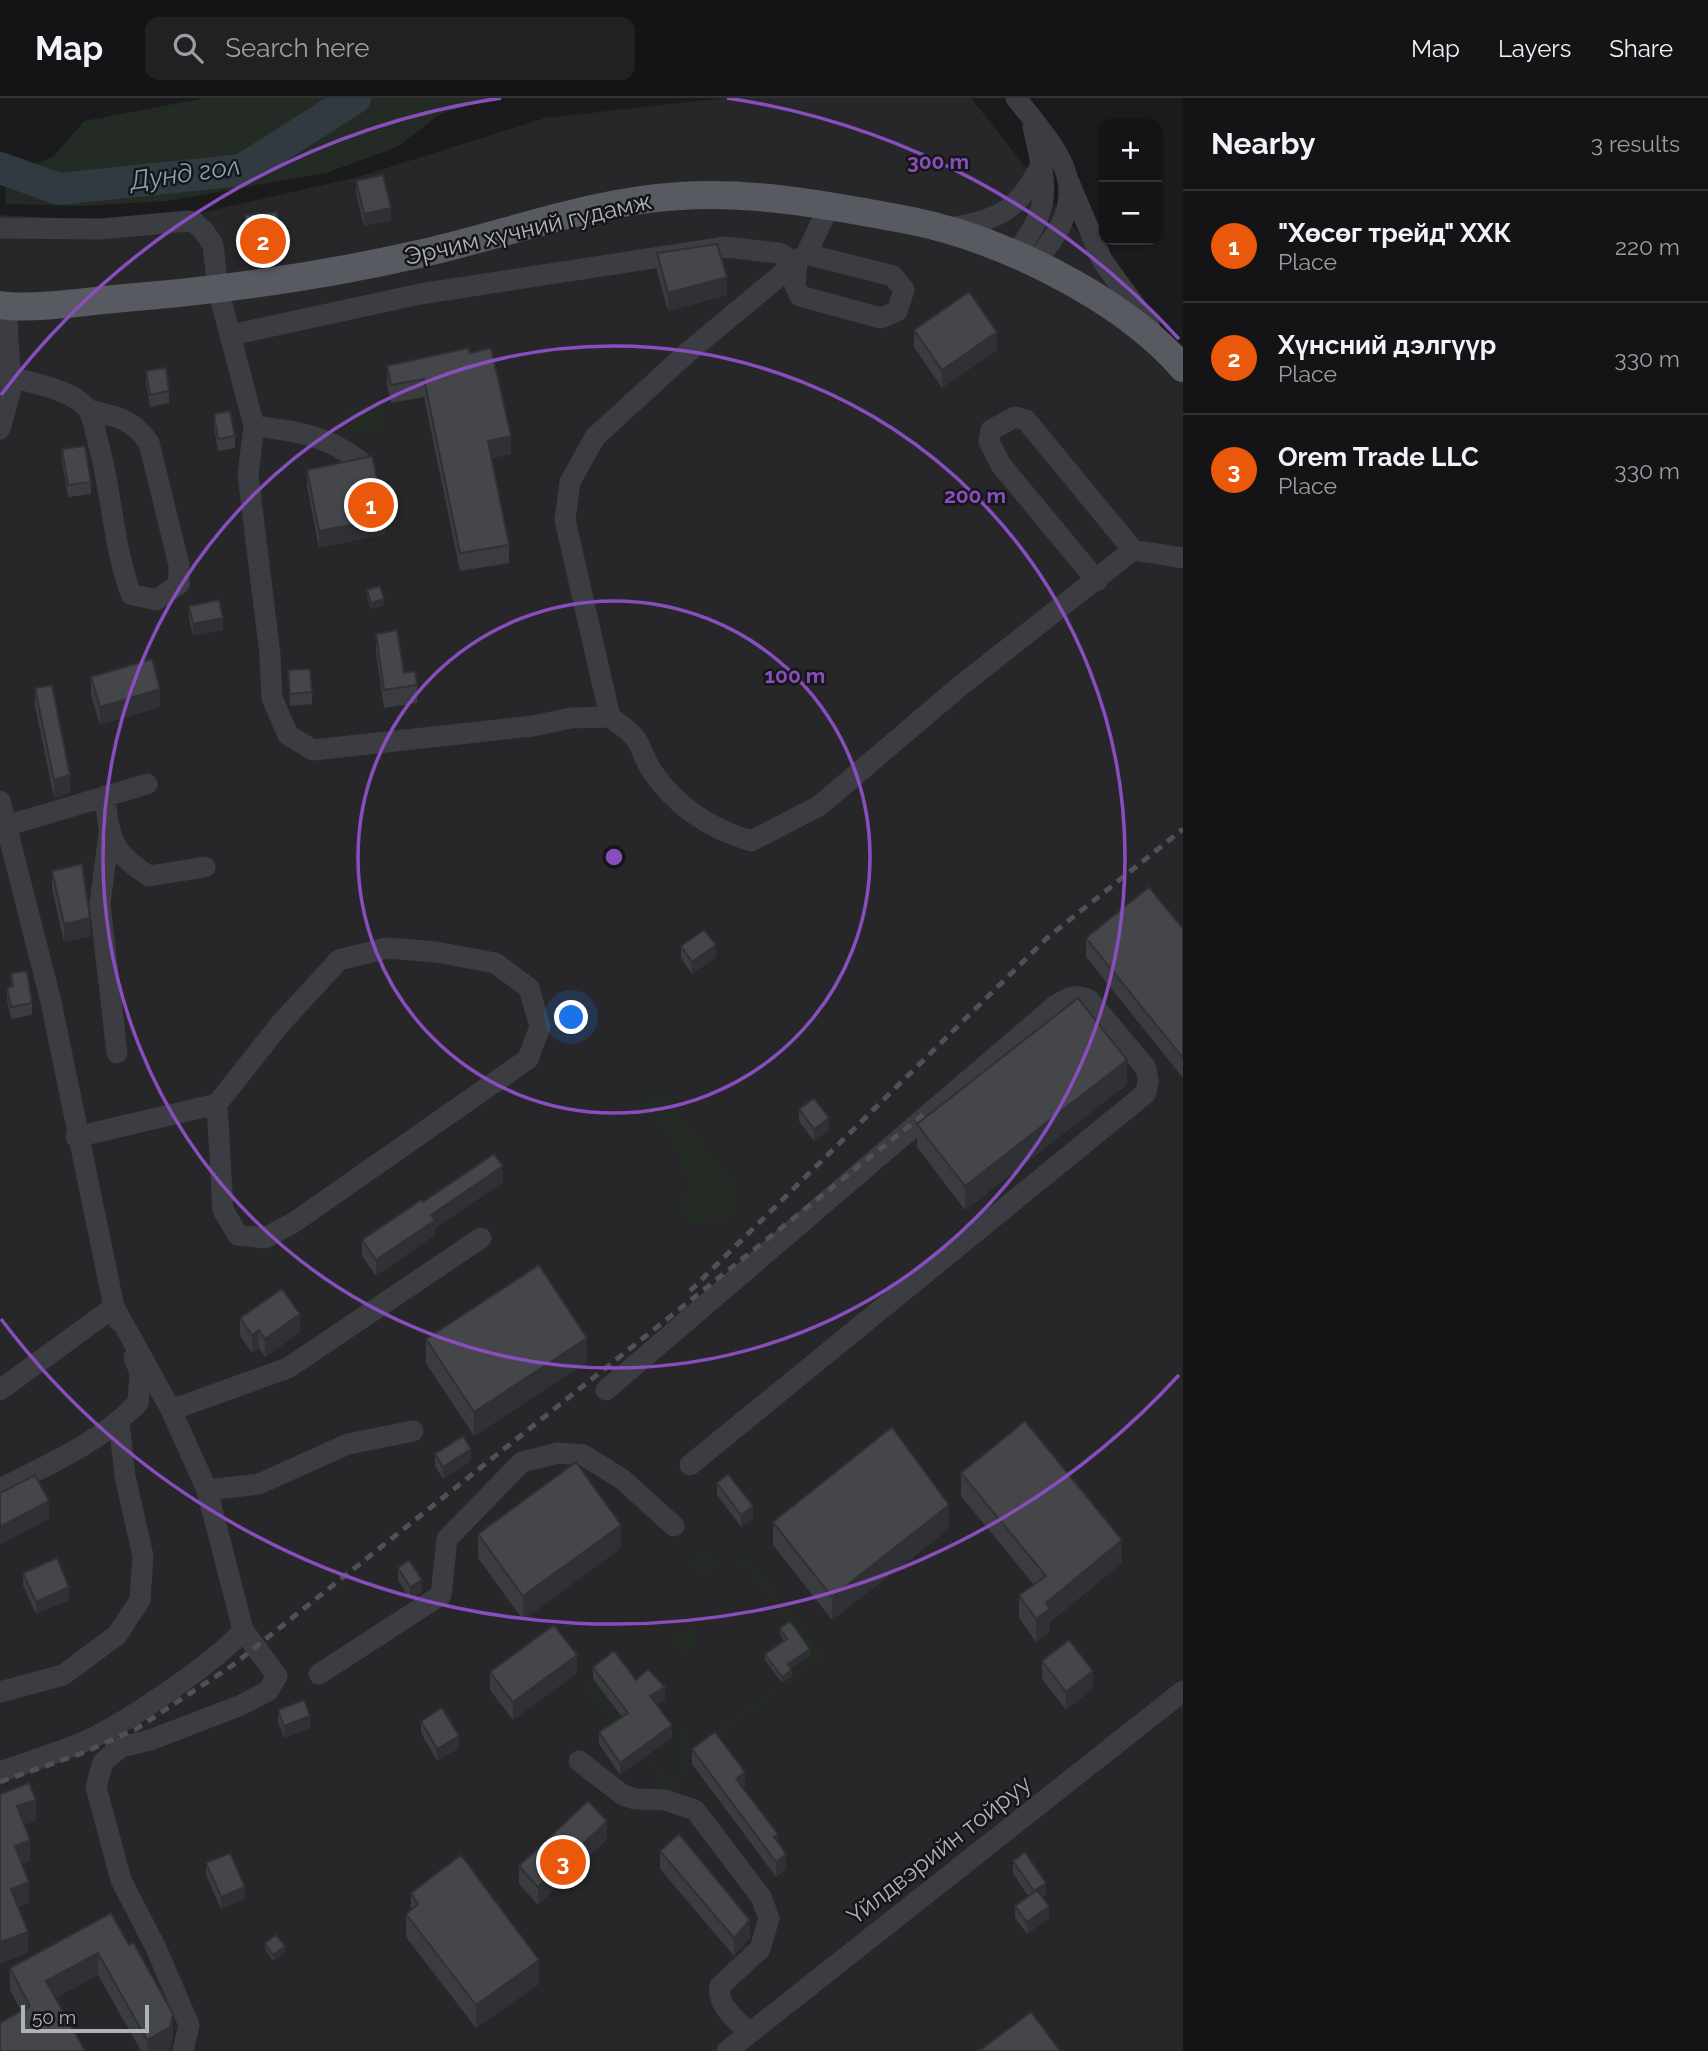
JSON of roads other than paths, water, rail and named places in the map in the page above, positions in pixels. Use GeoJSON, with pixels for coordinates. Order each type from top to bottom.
{"type":"FeatureCollection","features":[{"type":"Feature","properties":{"kind":"main road","name":"Эрчим хүчний гудамж"},"geometry":{"type":"LineString","coordinates":[[3,305],[219,289],[312,276],[420,254],[596,208],[678,195],[765,196],[830,205],[948,228],[1026,257],[1119,313],[1180,365]]}},
{"type":"Feature","properties":{"kind":"street"},"geometry":{"type":"LineString","coordinates":[[1016,98],[1060,157],[1102,260],[1125,295],[1180,365]]}},
{"type":"Feature","properties":{"kind":"street"},"geometry":{"type":"LineString","coordinates":[[1026,257],[1043,211],[1045,191],[1032,120]]}},
{"type":"Feature","properties":{"kind":"street"},"geometry":{"type":"LineString","coordinates":[[948,228],[974,223],[1014,207],[1028,191],[1041,164]]}},
{"type":"Feature","properties":{"kind":"street"},"geometry":{"type":"LineString","coordinates":[[1026,257],[1062,227],[1069,212],[1069,182]]}},
{"type":"Feature","properties":{"kind":"street"},"geometry":{"type":"LineString","coordinates":[[231,335],[420,294],[725,247],[779,253],[801,258],[893,276],[904,290],[897,311],[881,318],[800,296],[795,286],[801,258],[830,205]]}},
{"type":"Feature","properties":{"kind":"street"},"geometry":{"type":"LineString","coordinates":[[0,228],[102,229],[194,222],[213,245],[219,289],[254,426],[248,475],[272,698],[288,735],[313,750],[533,726],[571,718],[610,717]]}},
{"type":"Feature","properties":{"kind":"street"},"geometry":{"type":"LineString","coordinates":[[801,258],[687,353],[596,437],[570,482],[565,520],[610,717],[635,737],[652,772],[677,801],[701,820],[725,833],[751,841],[819,806],[959,687],[1133,550]]}},
{"type":"Feature","properties":{"kind":"street"},"geometry":{"type":"LineString","coordinates":[[0,429],[12,377],[3,305]]}},
{"type":"Feature","properties":{"kind":"street"},"geometry":{"type":"LineString","coordinates":[[12,377],[64,392],[89,410],[123,417],[139,428],[149,443],[178,565],[179,584],[156,600],[131,594],[121,568],[120,544],[103,458],[89,410]]}},
{"type":"Feature","properties":{"kind":"street"},"geometry":{"type":"LineString","coordinates":[[1097,581],[1001,464],[989,442],[991,430],[1015,417],[1026,420],[1133,550],[1183,558]]}},
{"type":"Feature","properties":{"kind":"street"},"geometry":{"type":"LineString","coordinates":[[254,426],[307,432],[339,445],[360,461]]}},
{"type":"Feature","properties":{"kind":"street"},"geometry":{"type":"LineString","coordinates":[[6,838],[105,796],[147,784]]}},
{"type":"Feature","properties":{"kind":"street"},"geometry":{"type":"LineString","coordinates":[[105,796],[109,833],[100,904],[117,1053]]}},
{"type":"Feature","properties":{"kind":"street"},"geometry":{"type":"LineString","coordinates":[[0,801],[6,838],[51,1002],[76,1137],[114,1307],[140,1373],[138,1403],[119,1423],[97,1439],[0,1489]]}},
{"type":"Feature","properties":{"kind":"street"},"geometry":{"type":"LineString","coordinates":[[109,833],[125,860],[149,876],[205,867]]}},
{"type":"Feature","properties":{"kind":"street"},"geometry":{"type":"LineString","coordinates":[[76,1137],[217,1104],[281,1023],[340,960],[387,948],[436,952],[495,962],[529,988],[540,1027],[528,1059],[293,1223],[265,1238],[238,1235],[223,1210],[217,1104]]}},
{"type":"Feature","properties":{"kind":"street"},"geometry":{"type":"LineString","coordinates":[[606,1390],[1056,1006],[1071,996],[1079,995],[1089,1000],[1146,1068],[1146,1093],[690,1465]]}},
{"type":"Feature","properties":{"kind":"street"},"geometry":{"type":"LineString","coordinates":[[171,1410],[288,1368],[481,1238]]}},
{"type":"Feature","properties":{"kind":"street"},"geometry":{"type":"LineString","coordinates":[[0,1390],[114,1307]]}},
{"type":"Feature","properties":{"kind":"street"},"geometry":{"type":"LineString","coordinates":[[114,1307],[171,1410],[207,1490],[243,1630],[278,1676],[268,1691],[239,1706],[150,1740],[121,1747],[103,1762],[96,1787],[121,1881],[156,1948],[189,2025],[183,2051]]}},
{"type":"Feature","properties":{"kind":"street"},"geometry":{"type":"LineString","coordinates":[[0,1692],[63,1675],[117,1635],[140,1600],[144,1556],[125,1476],[119,1423]]}},
{"type":"Feature","properties":{"kind":"street"},"geometry":{"type":"LineString","coordinates":[[207,1490],[259,1484],[348,1444],[413,1431]]}},
{"type":"Feature","properties":{"kind":"street"},"geometry":{"type":"LineString","coordinates":[[319,1674],[440,1595],[447,1539],[522,1462],[558,1453],[583,1455],[622,1479],[674,1526]]}},
{"type":"Feature","properties":{"kind":"street"},"geometry":{"type":"LineString","coordinates":[[0,1772],[94,1737],[167,1692],[231,1645],[243,1630]]}},
{"type":"Feature","properties":{"kind":"street","name":"Үйлдвэрийн тойруу"},"geometry":{"type":"LineString","coordinates":[[727,2051],[1183,1691]]}},
{"type":"Feature","properties":{"kind":"street"},"geometry":{"type":"LineString","coordinates":[[579,1761],[623,1795],[635,1799],[665,1800],[695,1810],[761,1897],[769,1919],[760,1949],[720,1986],[719,1992],[725,2007],[749,2033]]}},
{"type":"Feature","properties":{"kind":"waterway","name":"Дунд гол"},"geometry":{"type":"LineString","coordinates":[[0,168],[59,189],[242,170],[355,98]]}},
{"type":"Feature","properties":{"kind":"railway"},"geometry":{"type":"LineString","coordinates":[[690,1291],[1047,938],[1183,829]]}},
{"type":"Feature","properties":{"kind":"railway"},"geometry":{"type":"LineString","coordinates":[[0,1782],[85,1752],[136,1729],[233,1665],[928,1111]]}},
{"type":"Feature","properties":{"kind":"place","name":"Хүнсний дэлгүүр"},"geometry":{"type":"Point","coordinates":[263,241]}},
{"type":"Feature","properties":{"kind":"place","name":"\"Хөсөг трейд\" ХХК"},"geometry":{"type":"Point","coordinates":[371,505]}},
{"type":"Feature","properties":{"kind":"place","name":"Orem Trade LLC"},"geometry":{"type":"Point","coordinates":[563,1862]}}]}
